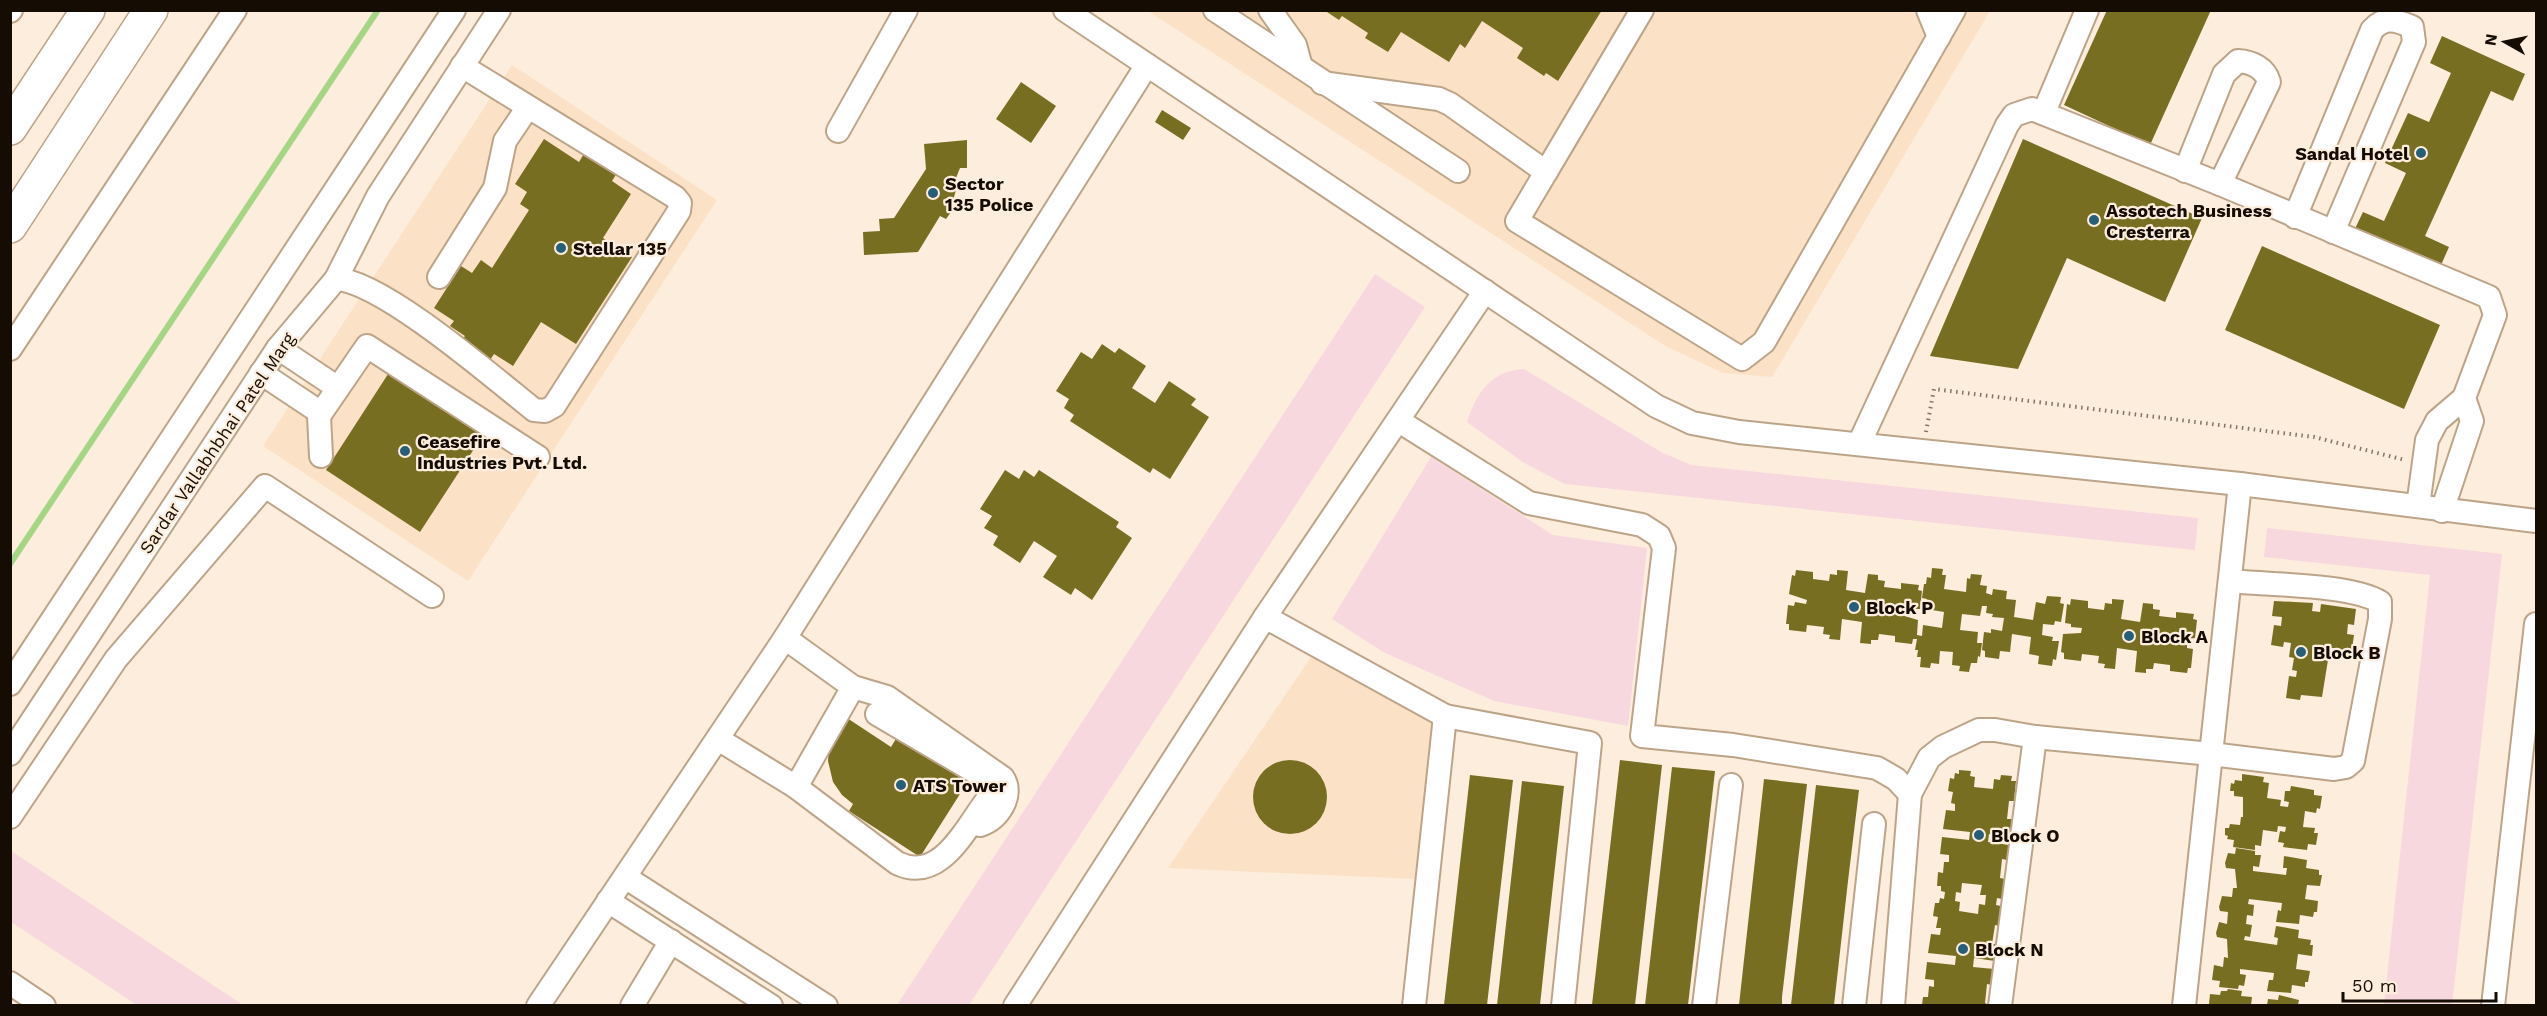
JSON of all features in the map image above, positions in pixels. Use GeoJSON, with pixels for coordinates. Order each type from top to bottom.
{"type":"FeatureCollection","features":[{"type":"Feature","properties":{"kind":"highway"},"geometry":{"type":"LineString","coordinates":[[10,128],[88,10]]}},
{"type":"Feature","properties":{"kind":"highway"},"geometry":{"type":"LineString","coordinates":[[10,226],[151,10]]}},
{"type":"Feature","properties":{"kind":"street"},"geometry":{"type":"LineString","coordinates":[[10,349],[235,10]]}},
{"type":"Feature","properties":{"kind":"street","name":"Sardar Vallabhbhai Patel Marg"},"geometry":{"type":"LineString","coordinates":[[10,684],[454,10]]}},
{"type":"Feature","properties":{"kind":"street","name":"Sardar Vallabhbhai Patel Marg"},"geometry":{"type":"LineString","coordinates":[[10,753],[278,348],[336,279],[378,196],[499,10]]}},
{"type":"Feature","properties":{"kind":"street"},"geometry":{"type":"LineString","coordinates":[[838,130],[906,10]]}},
{"type":"Feature","properties":{"kind":"street"},"geometry":{"type":"LineString","coordinates":[[1215,10],[1458,171]]}},
{"type":"Feature","properties":{"kind":"street"},"geometry":{"type":"LineString","coordinates":[[1270,10],[1295,45],[1301,68]]}},
{"type":"Feature","properties":{"kind":"street"},"geometry":{"type":"LineString","coordinates":[[1642,10],[1517,221],[1742,359],[1764,342],[1954,10]]}},
{"type":"Feature","properties":{"kind":"street"},"geometry":{"type":"LineString","coordinates":[[1928,10],[1939,37]]}},
{"type":"Feature","properties":{"kind":"street"},"geometry":{"type":"LineString","coordinates":[[2044,112],[2087,10]]}},
{"type":"Feature","properties":{"kind":"street"},"geometry":{"type":"LineString","coordinates":[[1073,13],[1656,406],[1692,423],[1739,432],[2240,484],[2536,521]]}},
{"type":"Feature","properties":{"kind":"street"},"geometry":{"type":"LineString","coordinates":[[2295,217],[2372,30],[2379,22],[2396,20],[2412,27],[2414,42],[2333,232]]}},
{"type":"Feature","properties":{"kind":"street"},"geometry":{"type":"LineString","coordinates":[[2185,171],[2224,74],[2238,61],[2249,62],[2267,74],[2269,82],[2220,184]]}},
{"type":"Feature","properties":{"kind":"street"},"geometry":{"type":"LineString","coordinates":[[538,1005],[785,638],[1147,64]]}},
{"type":"Feature","properties":{"kind":"street"},"geometry":{"type":"LineString","coordinates":[[336,279],[356,282],[436,332],[534,410],[545,411],[554,406],[679,210],[680,203],[675,197],[462,66]]}},
{"type":"Feature","properties":{"kind":"street"},"geometry":{"type":"LineString","coordinates":[[1322,83],[1439,99],[1450,104],[1546,172]]}},
{"type":"Feature","properties":{"kind":"street"},"geometry":{"type":"LineString","coordinates":[[439,277],[495,188],[505,141],[528,107]]}},
{"type":"Feature","properties":{"kind":"street"},"geometry":{"type":"LineString","coordinates":[[1859,444],[2007,125],[2014,115],[2032,109],[2220,184],[2489,297],[2495,315],[2464,398],[2437,421],[2427,440],[2418,506]]}},
{"type":"Feature","properties":{"kind":"street"},"geometry":{"type":"LineString","coordinates":[[1015,1005],[1264,617],[1485,291]]}},
{"type":"Feature","properties":{"kind":"street"},"geometry":{"type":"LineString","coordinates":[[321,456],[319,416],[367,346],[538,457]]}},
{"type":"Feature","properties":{"kind":"street"},"geometry":{"type":"LineString","coordinates":[[278,348],[338,388]]}},
{"type":"Feature","properties":{"kind":"street"},"geometry":{"type":"LineString","coordinates":[[261,373],[321,413]]}},
{"type":"Feature","properties":{"kind":"street"},"geometry":{"type":"LineString","coordinates":[[2442,511],[2472,421],[2464,398]]}},
{"type":"Feature","properties":{"kind":"street"},"geometry":{"type":"LineString","coordinates":[[1399,421],[1529,503],[1642,525],[1659,536],[1664,548],[1642,736],[1732,745],[1877,768],[1896,779],[1910,794]]}},
{"type":"Feature","properties":{"kind":"street"},"geometry":{"type":"LineString","coordinates":[[2184,1005],[2240,484]]}},
{"type":"Feature","properties":{"kind":"street"},"geometry":{"type":"LineString","coordinates":[[10,817],[116,659],[265,486],[432,596]]}},
{"type":"Feature","properties":{"kind":"street"},"geometry":{"type":"LineString","coordinates":[[1893,1005],[1910,794],[1929,758],[1943,747],[1979,730],[2211,753],[2334,769],[2346,767],[2353,760],[2358,747],[2380,619],[2380,602],[2370,596],[2230,581]]}},
{"type":"Feature","properties":{"kind":"street"},"geometry":{"type":"LineString","coordinates":[[1264,617],[1445,716],[1590,743],[1563,1005]]}},
{"type":"Feature","properties":{"kind":"street"},"geometry":{"type":"LineString","coordinates":[[2493,1005],[2536,624]]}},
{"type":"Feature","properties":{"kind":"street"},"geometry":{"type":"LineString","coordinates":[[785,638],[852,687],[887,697],[1003,778],[1008,786],[1008,797],[988,822],[964,830]]}},
{"type":"Feature","properties":{"kind":"street"},"geometry":{"type":"LineString","coordinates":[[795,787],[852,687]]}},
{"type":"Feature","properties":{"kind":"street"},"geometry":{"type":"LineString","coordinates":[[718,739],[795,787],[897,863],[908,868],[921,869],[950,853],[990,792],[984,777],[877,714]]}},
{"type":"Feature","properties":{"kind":"street"},"geometry":{"type":"LineString","coordinates":[[1414,1005],[1445,716]]}},
{"type":"Feature","properties":{"kind":"street"},"geometry":{"type":"LineString","coordinates":[[2000,1005],[2035,737]]}},
{"type":"Feature","properties":{"kind":"street"},"geometry":{"type":"LineString","coordinates":[[1704,1005],[1731,785]]}},
{"type":"Feature","properties":{"kind":"street"},"geometry":{"type":"LineString","coordinates":[[1854,1005],[1874,824]]}},
{"type":"Feature","properties":{"kind":"street"},"geometry":{"type":"LineString","coordinates":[[625,877],[826,1005]]}},
{"type":"Feature","properties":{"kind":"street"},"geometry":{"type":"LineString","coordinates":[[608,901],[771,1005]]}},
{"type":"Feature","properties":{"kind":"street"},"geometry":{"type":"LineString","coordinates":[[632,1005],[671,941]]}},
{"type":"Feature","properties":{"kind":"street"},"geometry":{"type":"LineString","coordinates":[[10,983],[44,1005]]}},
{"type":"Feature","properties":{"kind":"path"},"geometry":{"type":"LineString","coordinates":[[1923,451],[1934,389],[2314,437],[2424,464]]}},
{"type":"Feature","properties":{"kind":"shaded area"},"geometry":{"type":"Polygon","coordinates":[[[1148,11],[1990,11],[1772,377],[1723,373],[1667,347],[1148,11]]]}},
{"type":"Feature","properties":{"kind":"shaded area"},"geometry":{"type":"Polygon","coordinates":[[[512,65],[717,200],[468,581],[263,446],[512,65]]]}},
{"type":"Feature","properties":{"kind":"shaded area"},"geometry":{"type":"Polygon","coordinates":[[[1375,274],[1425,307],[969,1005],[897,1005],[1375,274]]]}},
{"type":"Feature","properties":{"kind":"shaded area"},"geometry":{"type":"Polygon","coordinates":[[[1524,369],[1661,452],[1691,465],[2198,518],[2195,550],[1565,484],[1524,463],[1467,422],[1475,402],[1487,385],[1503,374],[1524,369]]]}},
{"type":"Feature","properties":{"kind":"shaded area"},"geometry":{"type":"Polygon","coordinates":[[[1431,457],[1553,535],[1647,548],[1628,726],[1494,701],[1383,652],[1332,619],[1431,457]]]}},
{"type":"Feature","properties":{"kind":"shaded area"},"geometry":{"type":"Polygon","coordinates":[[[2267,528],[2502,554],[2452,1005],[2384,1005],[2430,575],[2264,557],[2267,528]]]}},
{"type":"Feature","properties":{"kind":"shaded area"},"geometry":{"type":"Polygon","coordinates":[[[1311,657],[1434,715],[1415,879],[1168,868],[1311,657]]]}},
{"type":"Feature","properties":{"kind":"shaded area"},"geometry":{"type":"Polygon","coordinates":[[[11,851],[243,1005],[137,1005],[11,922],[11,851]]]}},
{"type":"Feature","properties":{"kind":"building"},"geometry":{"type":"Polygon","coordinates":[[[1324,10],[1602,10],[1558,81],[1546,73],[1544,76],[1517,58],[1523,48],[1482,21],[1465,48],[1460,44],[1449,62],[1401,32],[1388,52],[1365,38],[1368,33],[1342,16],[1339,20],[1324,10]]]}},
{"type":"Feature","properties":{"kind":"building"},"geometry":{"type":"Polygon","coordinates":[[[2107,10],[2211,10],[2150,145],[2064,105],[2107,10]]]}},
{"type":"Feature","properties":{"kind":"building"},"geometry":{"type":"Polygon","coordinates":[[[2442,36],[2525,74],[2513,101],[2491,91],[2425,236],[2449,247],[2437,274],[2352,235],[2363,212],[2384,221],[2406,173],[2385,163],[2408,113],[2429,122],[2451,73],[2430,63],[2442,36]]]}},
{"type":"Feature","properties":{"kind":"building"},"geometry":{"type":"Polygon","coordinates":[[[1021,82],[1056,106],[1031,143],[996,119],[1021,82]]]}},
{"type":"Feature","properties":{"kind":"building"},"geometry":{"type":"Polygon","coordinates":[[[1162,110],[1191,128],[1183,140],[1155,122],[1162,110]]]}},
{"type":"Feature","properties":{"kind":"building","name":"Stellar 135"},"geometry":{"type":"Polygon","coordinates":[[[544,139],[579,162],[585,152],[617,173],[612,181],[631,194],[603,238],[632,257],[576,344],[541,322],[513,366],[494,354],[490,360],[461,341],[465,336],[450,326],[454,321],[434,308],[461,266],[472,273],[481,260],[492,268],[529,210],[520,204],[527,192],[515,184],[544,139]]]}},
{"type":"Feature","properties":{"kind":"building","name":"Assotech Business Cresterra"},"geometry":{"type":"Polygon","coordinates":[[[2023,139],[2202,218],[2165,302],[2067,258],[2018,369],[1930,356],[2023,139]]]}},
{"type":"Feature","properties":{"kind":"building","name":"Sector 135 Police"},"geometry":{"type":"Polygon","coordinates":[[[967,140],[967,168],[960,168],[952,188],[956,190],[954,197],[948,204],[954,208],[946,219],[940,216],[918,252],[864,255],[863,232],[880,231],[879,219],[894,218],[926,169],[924,144],[967,140]]]}},
{"type":"Feature","properties":{"kind":"building"},"geometry":{"type":"Polygon","coordinates":[[[2262,246],[2440,325],[2404,409],[2225,330],[2262,246]]]}},
{"type":"Feature","properties":{"kind":"building"},"geometry":{"type":"Polygon","coordinates":[[[1102,344],[1115,353],[1119,348],[1146,366],[1132,388],[1155,403],[1169,381],[1196,399],[1191,405],[1209,417],[1170,479],[1153,468],[1150,473],[1070,421],[1074,415],[1064,408],[1069,399],[1056,391],[1081,352],[1092,359],[1102,344]]]}},
{"type":"Feature","properties":{"kind":"building","name":"Ceasefire Industries Pvt. Ltd."},"geometry":{"type":"Polygon","coordinates":[[[390,371],[485,432],[420,532],[326,470],[390,371]]]}},
{"type":"Feature","properties":{"kind":"building"},"geometry":{"type":"Polygon","coordinates":[[[1005,470],[1019,479],[1024,470],[1034,477],[1039,470],[1119,522],[1116,527],[1132,538],[1092,600],[1075,588],[1071,595],[1043,577],[1057,556],[1034,541],[1020,563],[993,545],[998,536],[984,528],[992,516],[980,509],[1005,470]]]}},
{"type":"Feature","properties":{"kind":"building"},"geometry":{"type":"Polygon","coordinates":[[[1932,568],[1943,569],[1942,575],[1946,575],[1944,589],[1966,592],[1967,578],[1970,579],[1971,574],[1982,575],[1980,585],[1987,586],[1986,593],[1992,595],[1993,589],[2007,591],[2006,599],[2016,600],[2014,617],[2033,620],[2036,602],[2045,604],[2047,596],[2061,597],[2060,603],[2064,604],[2061,622],[2055,621],[2054,625],[2043,624],[2042,635],[2053,637],[2052,641],[2059,641],[2056,660],[2053,659],[2052,666],[2038,664],[2039,656],[2029,654],[2031,637],[2012,634],[2010,652],[2000,651],[1999,659],[1985,657],[1985,651],[1982,650],[1984,632],[1991,633],[1991,629],[2002,631],[2004,618],[1992,617],[1993,614],[1986,613],[1987,606],[1982,606],[1980,616],[1962,614],[1960,630],[1978,632],[1977,643],[1982,643],[1980,657],[1978,656],[1977,663],[1971,663],[1969,672],[1959,671],[1960,666],[1952,665],[1953,652],[1940,651],[1939,664],[1931,663],[1930,668],[1920,667],[1921,657],[1917,657],[1918,650],[1915,650],[1917,639],[1913,639],[1912,644],[1895,642],[1895,636],[1879,634],[1878,640],[1871,640],[1871,644],[1860,643],[1862,622],[1842,619],[1840,640],[1829,639],[1830,635],[1823,634],[1824,627],[1807,625],[1806,632],[1789,630],[1789,624],[1786,624],[1788,605],[1794,606],[1795,602],[1806,604],[1807,600],[1789,594],[1792,575],[1795,576],[1796,570],[1813,572],[1813,579],[1829,581],[1830,574],[1837,575],[1837,570],[1848,571],[1846,590],[1865,593],[1868,574],[1878,575],[1878,580],[1885,581],[1884,587],[1901,589],[1901,583],[1919,585],[1918,590],[1922,591],[1920,609],[1913,609],[1913,612],[1901,611],[1901,615],[1918,620],[1917,635],[1922,636],[1923,625],[1942,628],[1944,612],[1926,609],[1927,599],[1922,598],[1924,584],[1926,584],[1927,577],[1931,578],[1932,568]]]}},
{"type":"Feature","properties":{"kind":"building","name":"Block A"},"geometry":{"type":"Polygon","coordinates":[[[2071,599],[2088,601],[2088,608],[2104,610],[2105,603],[2112,604],[2112,599],[2124,600],[2121,619],[2140,622],[2143,603],[2153,604],[2153,609],[2160,610],[2159,616],[2176,618],[2176,612],[2194,614],[2193,619],[2197,620],[2195,638],[2176,640],[2176,644],[2187,645],[2187,648],[2193,649],[2191,668],[2188,668],[2187,673],[2170,671],[2170,665],[2154,663],[2153,669],[2146,669],[2146,673],[2135,672],[2137,651],[2117,648],[2115,669],[2104,668],[2105,664],[2098,663],[2099,656],[2082,654],[2081,661],[2064,659],[2064,653],[2061,652],[2063,634],[2081,633],[2082,628],[2071,627],[2071,624],[2065,623],[2067,604],[2070,605],[2071,599]]]}},
{"type":"Feature","properties":{"kind":"building","name":"Block B"},"geometry":{"type":"Polygon","coordinates":[[[2274,601],[2313,603],[2312,611],[2320,612],[2321,604],[2356,609],[2354,625],[2348,624],[2347,634],[2354,635],[2351,656],[2338,654],[2339,648],[2314,648],[2312,657],[2328,660],[2322,697],[2301,695],[2300,700],[2286,698],[2289,676],[2296,677],[2297,671],[2292,670],[2294,658],[2289,657],[2291,643],[2284,642],[2283,647],[2271,645],[2274,625],[2281,626],[2282,617],[2272,616],[2274,601]]]}},
{"type":"Feature","properties":{"kind":"building","name":"ATS Tower"},"geometry":{"type":"Polygon","coordinates":[[[844,716],[891,747],[902,729],[972,775],[920,857],[849,811],[853,804],[842,795],[833,782],[828,761],[829,750],[844,716]]]}},
{"type":"Feature","properties":{"kind":"building"},"geometry":{"type":"Polygon","coordinates":[[[1290,760],[1311,766],[1321,776],[1327,797],[1321,818],[1311,828],[1290,834],[1269,828],[1259,818],[1253,797],[1259,776],[1269,766],[1290,760]]]}},
{"type":"Feature","properties":{"kind":"building"},"geometry":{"type":"Polygon","coordinates":[[[1620,760],[1662,765],[1635,1005],[1592,1005],[1620,760]]]}},
{"type":"Feature","properties":{"kind":"building"},"geometry":{"type":"Polygon","coordinates":[[[1672,767],[1715,771],[1708,833],[1688,1005],[1645,1005],[1672,767]]]}},
{"type":"Feature","properties":{"kind":"building"},"geometry":{"type":"Polygon","coordinates":[[[1959,770],[1971,771],[1970,776],[1975,777],[1974,787],[1993,789],[1994,779],[2000,780],[2001,775],[2012,776],[2011,781],[2016,781],[2014,801],[2009,801],[2007,819],[2012,819],[2010,836],[1989,834],[1988,842],[2009,845],[2007,860],[2002,859],[2000,878],[2005,879],[2002,899],[1997,898],[1996,905],[2001,906],[1999,926],[1995,925],[1992,944],[1997,944],[1995,961],[1974,958],[1973,967],[1994,969],[1992,985],[1987,984],[1985,1003],[1989,1005],[1922,1005],[1923,997],[1928,997],[1929,986],[1934,987],[1934,980],[1925,979],[1927,962],[1955,965],[1956,956],[1928,953],[1931,934],[1940,935],[1941,928],[1936,928],[1938,917],[1933,916],[1935,903],[1939,903],[1940,898],[1944,899],[1945,892],[1941,891],[1941,886],[1937,886],[1938,872],[1943,873],[1944,862],[1949,862],[1949,855],[1940,854],[1942,837],[1969,840],[1970,832],[1943,829],[1946,810],[1955,811],[1955,804],[1951,803],[1953,792],[1948,791],[1950,778],[1954,779],[1955,773],[1959,774],[1959,770]],[[1962,883],[1961,893],[1956,892],[1955,901],[1960,902],[1959,911],[1978,914],[1979,904],[1985,905],[1986,895],[1980,895],[1982,885],[1962,883]]]}},
{"type":"Feature","properties":{"kind":"building"},"geometry":{"type":"Polygon","coordinates":[[[2242,774],[2264,777],[2263,782],[2269,783],[2267,798],[2281,800],[2280,806],[2288,807],[2289,802],[2284,801],[2285,791],[2290,791],[2291,786],[2314,790],[2314,795],[2322,796],[2320,809],[2317,808],[2316,813],[2305,811],[2303,827],[2315,828],[2314,833],[2318,833],[2316,845],[2308,844],[2307,850],[2283,847],[2284,843],[2278,842],[2280,831],[2285,832],[2286,827],[2278,826],[2277,832],[2263,830],[2261,846],[2255,845],[2255,850],[2233,847],[2234,840],[2227,839],[2225,828],[2229,828],[2230,824],[2240,825],[2241,817],[2243,817],[2243,797],[2234,796],[2234,791],[2230,791],[2231,783],[2234,784],[2235,780],[2242,781],[2242,774]]]}},
{"type":"Feature","properties":{"kind":"building"},"geometry":{"type":"Polygon","coordinates":[[[1470,775],[1513,780],[1487,1005],[1444,1005],[1470,775]]]}},
{"type":"Feature","properties":{"kind":"building"},"geometry":{"type":"Polygon","coordinates":[[[1764,779],[1807,784],[1782,1005],[1739,1005],[1764,779]]]}},
{"type":"Feature","properties":{"kind":"building"},"geometry":{"type":"Polygon","coordinates":[[[1522,781],[1564,786],[1540,1005],[1497,1005],[1522,781]]]}},
{"type":"Feature","properties":{"kind":"building"},"geometry":{"type":"Polygon","coordinates":[[[1816,785],[1859,790],[1834,1005],[1791,1005],[1816,785]]]}},
{"type":"Feature","properties":{"kind":"building"},"geometry":{"type":"Polygon","coordinates":[[[2236,848],[2255,851],[2255,855],[2261,855],[2259,867],[2253,866],[2253,871],[2286,875],[2287,868],[2283,868],[2284,856],[2307,860],[2306,868],[2319,870],[2319,875],[2322,875],[2320,886],[2307,885],[2305,899],[2318,901],[2317,912],[2314,912],[2313,917],[2300,915],[2299,924],[2276,922],[2282,903],[2249,899],[2248,904],[2254,905],[2253,916],[2247,915],[2246,924],[2252,925],[2250,937],[2245,936],[2244,940],[2277,945],[2278,938],[2274,937],[2276,926],[2299,930],[2298,938],[2311,940],[2312,956],[2298,954],[2296,969],[2310,971],[2305,987],[2292,985],[2291,993],[2267,991],[2269,980],[2273,980],[2274,973],[2240,969],[2240,974],[2246,975],[2244,986],[2239,985],[2238,989],[2219,987],[2220,981],[2212,980],[2214,965],[2223,967],[2224,957],[2228,958],[2227,939],[2217,937],[2216,933],[2219,922],[2227,924],[2228,912],[2220,911],[2219,907],[2222,896],[2232,897],[2233,888],[2237,888],[2235,869],[2226,868],[2225,863],[2228,853],[2235,854],[2236,848]]]}},
{"type":"Feature","properties":{"kind":"building"},"geometry":{"type":"Polygon","coordinates":[[[2228,989],[2242,991],[2241,996],[2252,997],[2251,1005],[2209,1004],[2210,994],[2220,995],[2221,991],[2228,989]]]}},
{"type":"Feature","properties":{"kind":"building"},"geometry":{"type":"Polygon","coordinates":[[[2279,995],[2299,1000],[2298,1005],[2267,1005],[2268,999],[2278,1000],[2279,995]]]}},
{"type":"Feature","properties":{"kind":"waterway"},"geometry":{"type":"LineString","coordinates":[[10,564],[378,10]]}},
{"type":"Feature","properties":{"kind":"place","name":"Sandal Hotel"},"geometry":{"type":"Point","coordinates":[2421,153]}},
{"type":"Feature","properties":{"kind":"place","name":"Sector 135 Police"},"geometry":{"type":"Point","coordinates":[933,193]}},
{"type":"Feature","properties":{"kind":"place","name":"Assotech Business Cresterra"},"geometry":{"type":"Point","coordinates":[2094,220]}},
{"type":"Feature","properties":{"kind":"place","name":"Stellar 135"},"geometry":{"type":"Point","coordinates":[561,248]}},
{"type":"Feature","properties":{"kind":"place","name":"Ceasefire Industries Pvt. Ltd."},"geometry":{"type":"Point","coordinates":[405,451]}},
{"type":"Feature","properties":{"kind":"place","name":"Block P"},"geometry":{"type":"Point","coordinates":[1854,607]}},
{"type":"Feature","properties":{"kind":"place","name":"Block A"},"geometry":{"type":"Point","coordinates":[2129,636]}},
{"type":"Feature","properties":{"kind":"place","name":"Block B"},"geometry":{"type":"Point","coordinates":[2301,652]}},
{"type":"Feature","properties":{"kind":"place","name":"ATS Tower"},"geometry":{"type":"Point","coordinates":[901,785]}},
{"type":"Feature","properties":{"kind":"place","name":"Block O"},"geometry":{"type":"Point","coordinates":[1979,835]}},
{"type":"Feature","properties":{"kind":"place","name":"Block N"},"geometry":{"type":"Point","coordinates":[1963,949]}}]}
